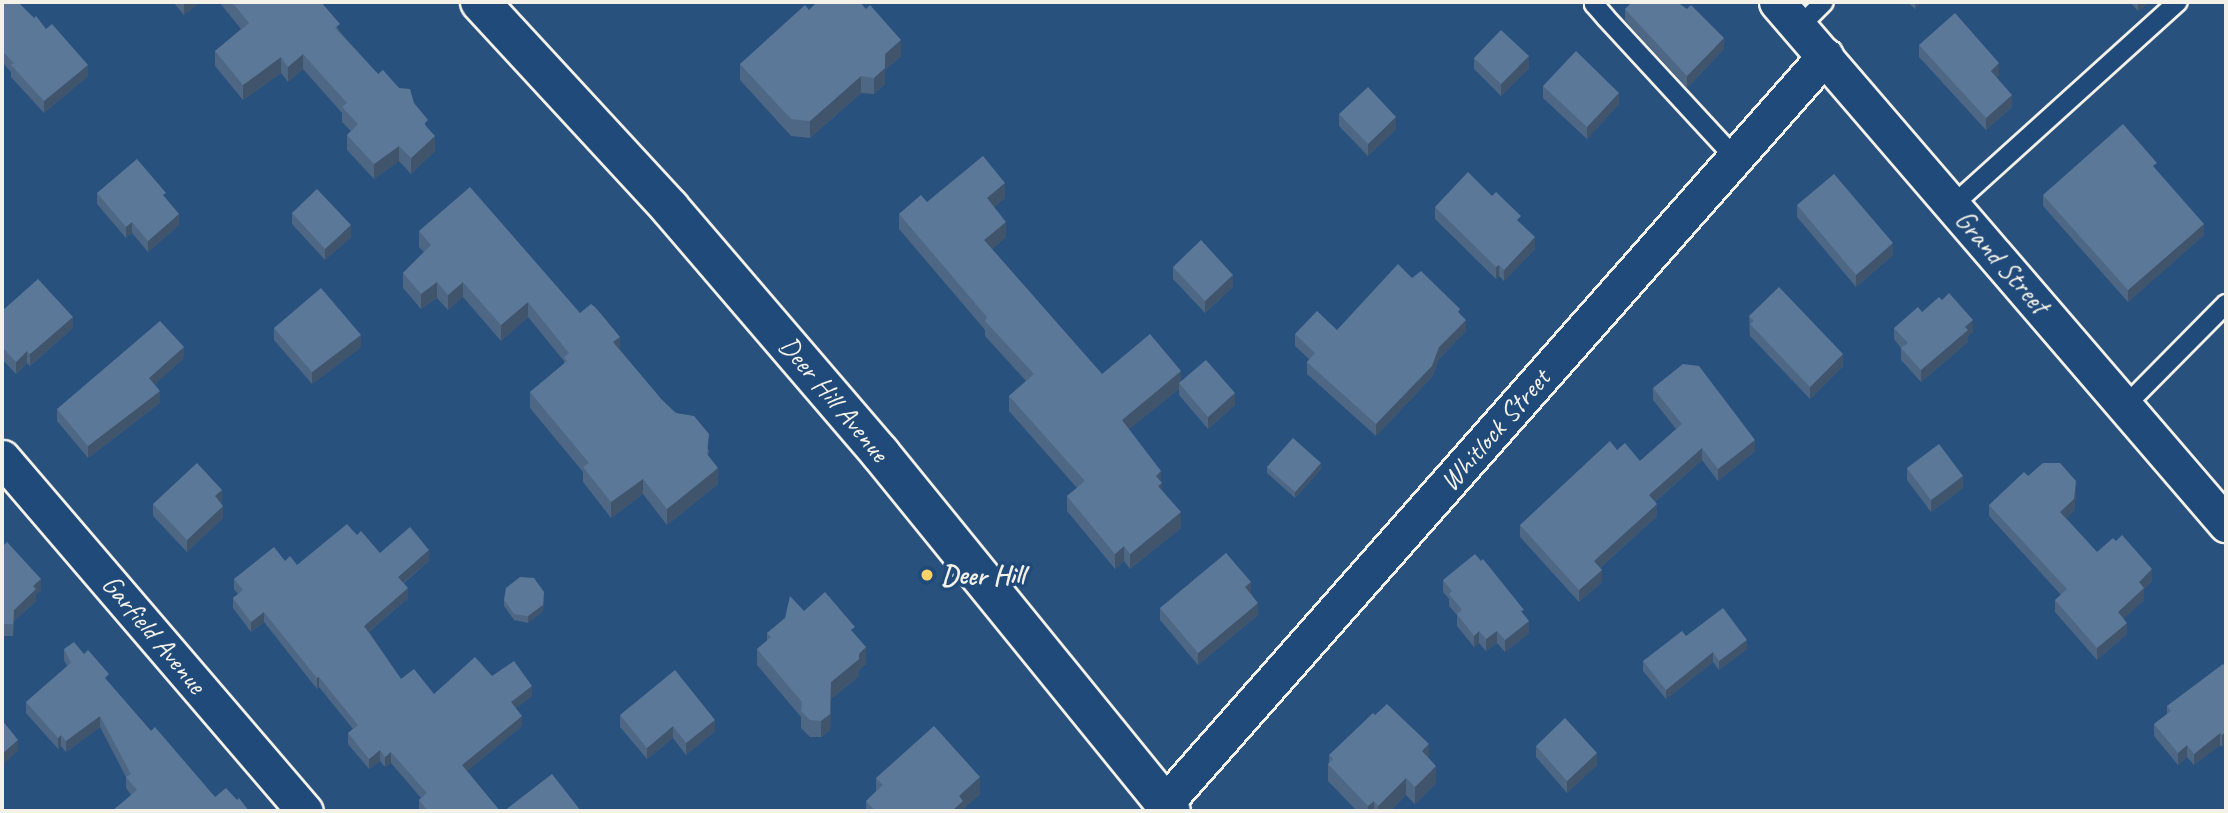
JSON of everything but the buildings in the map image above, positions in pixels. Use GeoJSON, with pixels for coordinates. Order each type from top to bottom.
{"type":"FeatureCollection","features":[{"type":"Feature","properties":{"kind":"street","name":"Deer Hill Avenue"},"geometry":{"type":"LineString","coordinates":[[480,2],[670,208],[863,432],[1168,807]]}},
{"type":"Feature","properties":{"kind":"street","name":"Grand Street"},"geometry":{"type":"LineString","coordinates":[[1788,14],[2226,524]]}},
{"type":"Feature","properties":{"kind":"street","name":"Whitlock Street"},"geometry":{"type":"LineString","coordinates":[[1168,807],[1825,56]]}},
{"type":"Feature","properties":{"kind":"street","name":"Garfield Avenue"},"geometry":{"type":"LineString","coordinates":[[2,458],[305,811]]}},
{"type":"Feature","properties":{"kind":"lane"},"geometry":{"type":"LineString","coordinates":[[1596,2],[1594,4],[1606,18],[1735,158]]}},
{"type":"Feature","properties":{"kind":"lane"},"geometry":{"type":"LineString","coordinates":[[1788,14],[1824,2]]}},
{"type":"Feature","properties":{"kind":"lane"},"geometry":{"type":"LineString","coordinates":[[1953,205],[2178,2]]}},
{"type":"Feature","properties":{"kind":"lane"},"geometry":{"type":"LineString","coordinates":[[2125,406],[2226,304]]}},
{"type":"Feature","properties":{"kind":"place","name":"Deer Hill"},"geometry":{"type":"Point","coordinates":[927,575]}}]}
